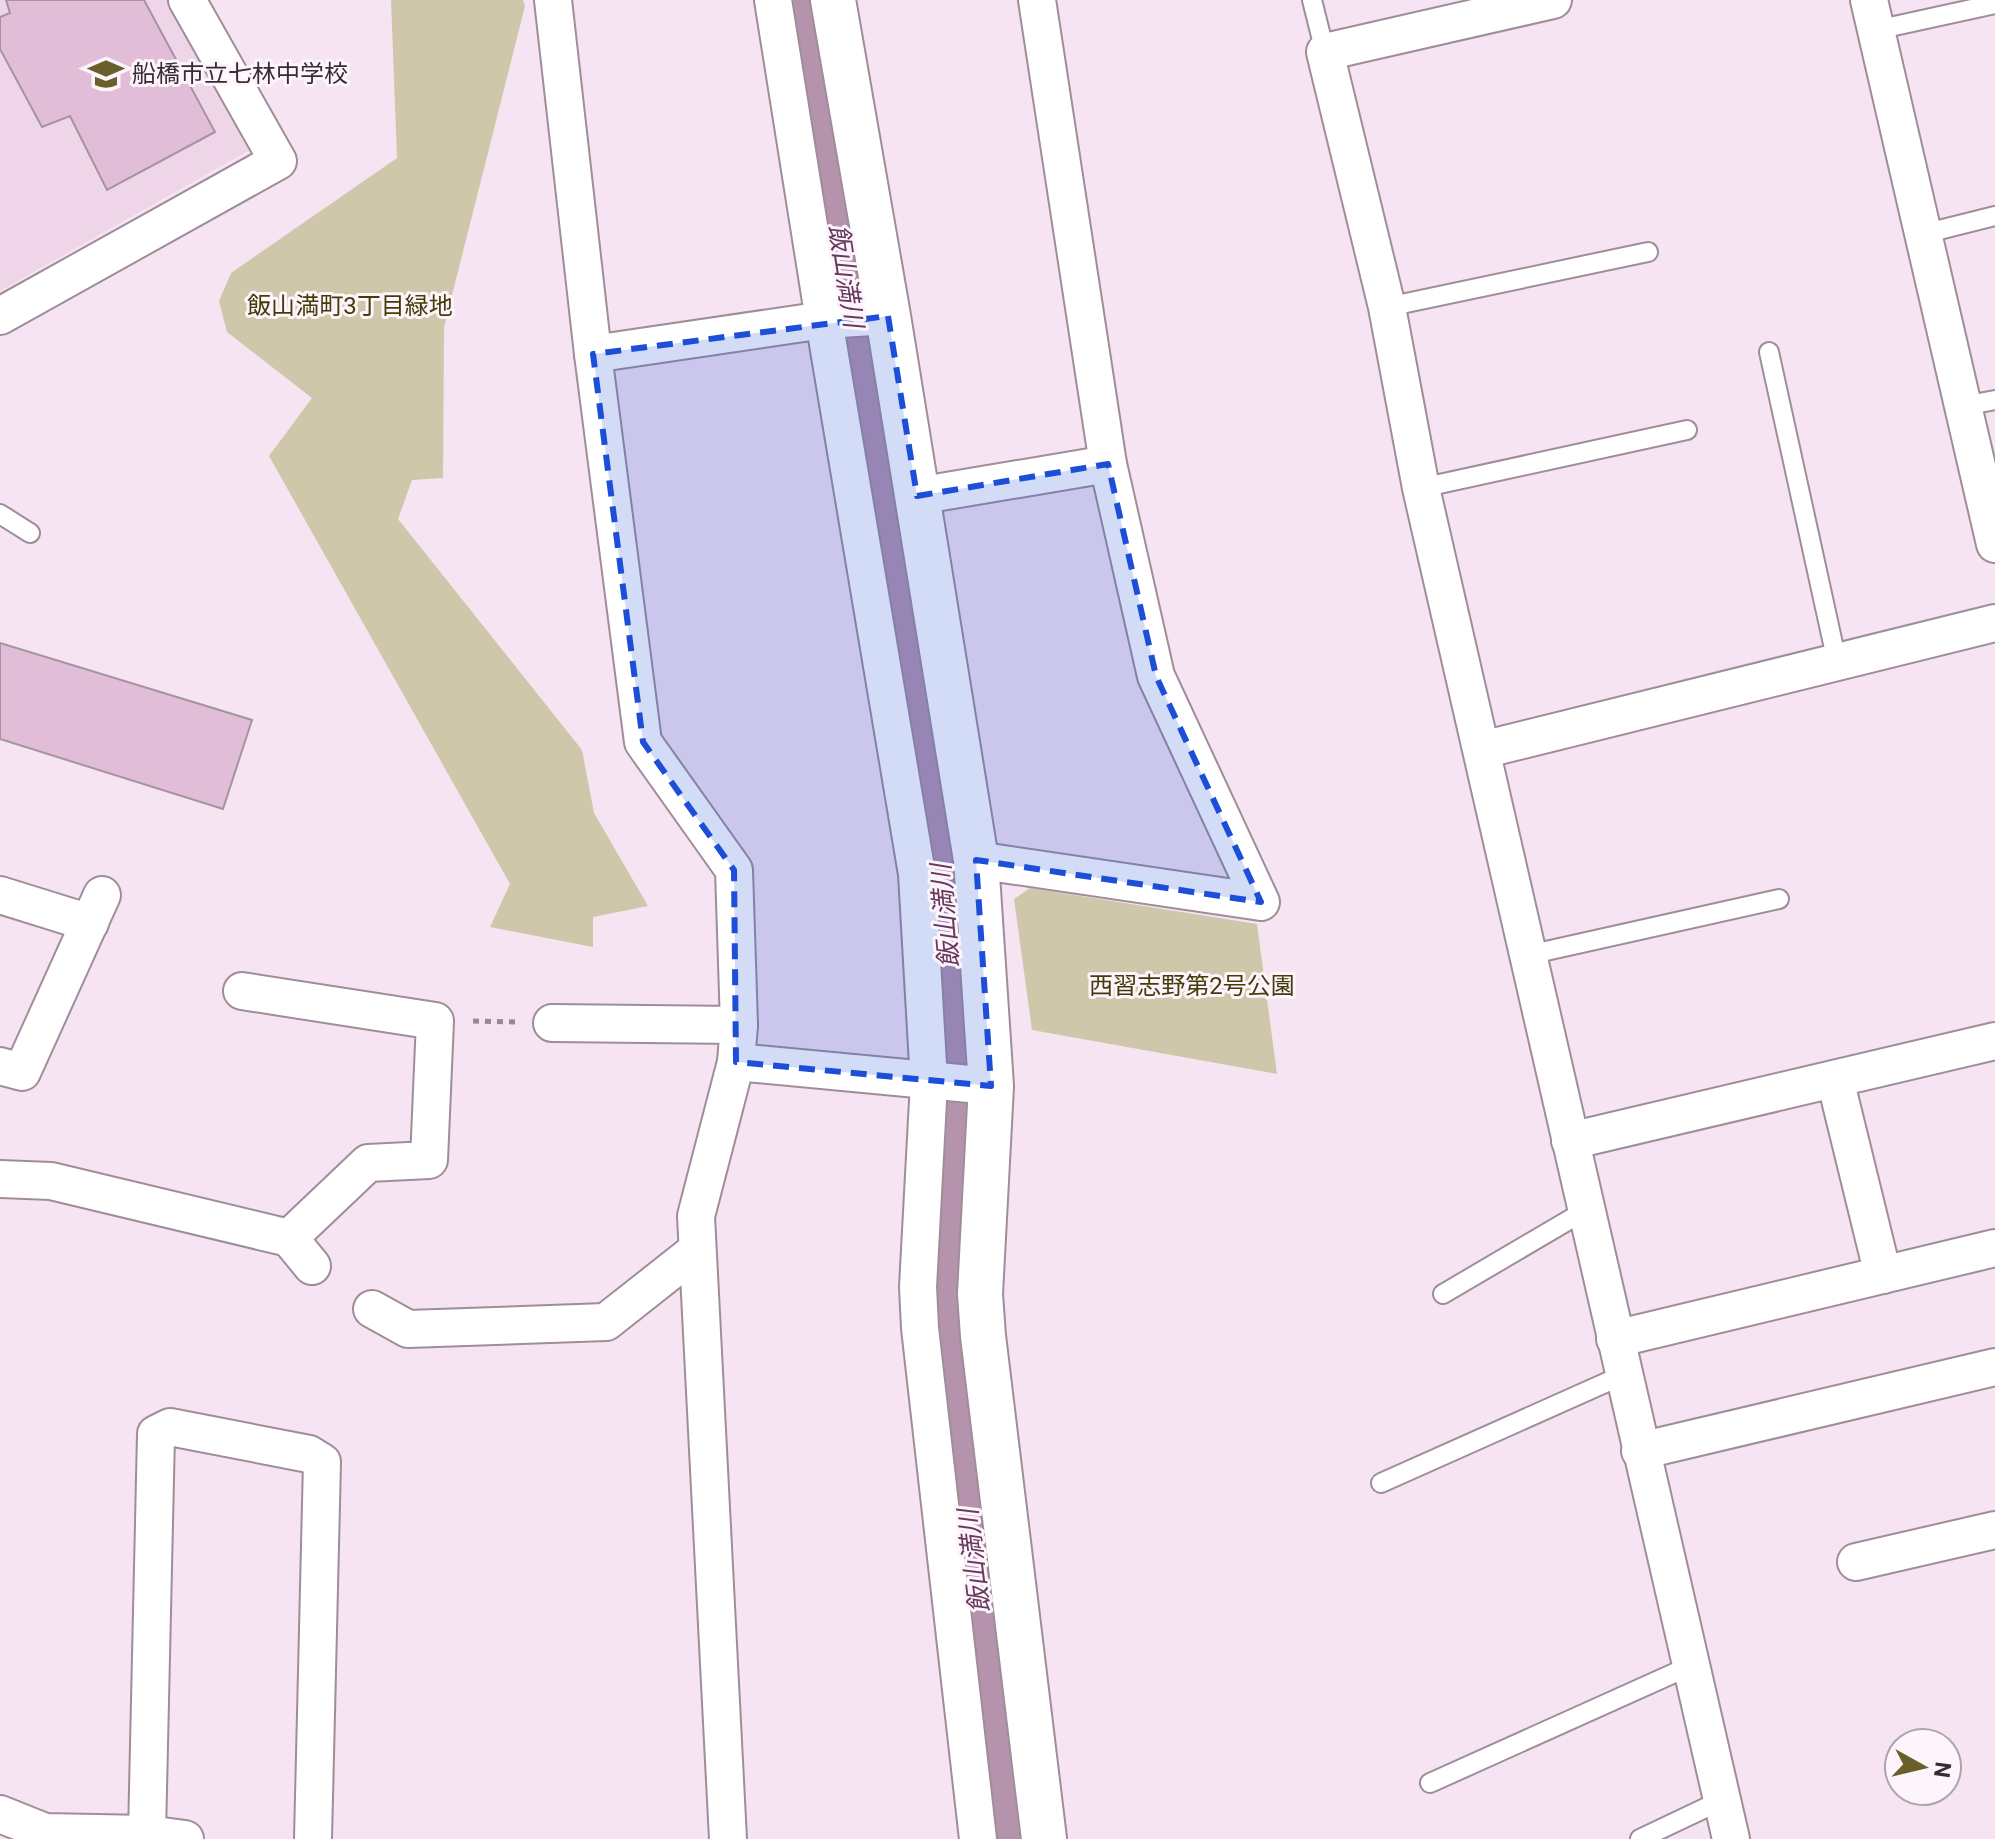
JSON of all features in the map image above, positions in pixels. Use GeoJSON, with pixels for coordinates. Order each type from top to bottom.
{"type":"FeatureCollection","features":[{"type":"Feature","properties":{"kind":"street"},"geometry":{"type":"LineString","coordinates":[[0,316],[278,161],[187,0]]}},
{"type":"Feature","properties":{"kind":"street"},"geometry":{"type":"LineString","coordinates":[[553,0],[593,354],[643,742],[734,870],[739,1025],[736,1062],[696,1216],[728,1839]]}},
{"type":"Feature","properties":{"kind":"street"},"geometry":{"type":"LineString","coordinates":[[773,0],[917,874],[960,1084],[983,1336],[1044,1839]]}},
{"type":"Feature","properties":{"kind":"street"},"geometry":{"type":"LineString","coordinates":[[833,0],[878,316],[917,496],[976,860],[960,1084],[918,1287],[920,1328],[978,1839]]}},
{"type":"Feature","properties":{"kind":"street"},"geometry":{"type":"LineString","coordinates":[[976,860],[1261,902],[1156,676],[1108,464],[1037,0]]}},
{"type":"Feature","properties":{"kind":"street"},"geometry":{"type":"LineString","coordinates":[[1553,0],[1325,52],[1387,307],[1421,488],[1731,1839]]}},
{"type":"Feature","properties":{"kind":"street"},"geometry":{"type":"LineString","coordinates":[[1872,15],[1923,234],[1979,403],[1995,544]]}},
{"type":"Feature","properties":{"kind":"street"},"geometry":{"type":"LineString","coordinates":[[593,354],[824,320],[878,316]]}},
{"type":"Feature","properties":{"kind":"street"},"geometry":{"type":"LineString","coordinates":[[917,496],[1108,464]]}},
{"type":"Feature","properties":{"kind":"street"},"geometry":{"type":"LineString","coordinates":[[1482,750],[1995,623]]}},
{"type":"Feature","properties":{"kind":"street"},"geometry":{"type":"LineString","coordinates":[[0,895],[96,909],[22,1072],[0,1066]]}},
{"type":"Feature","properties":{"kind":"street"},"geometry":{"type":"LineString","coordinates":[[242,991],[448,1021],[429,1160],[368,1163],[289,1238]]}},
{"type":"Feature","properties":{"kind":"street"},"geometry":{"type":"LineString","coordinates":[[552,1023],[739,1025]]}},
{"type":"Feature","properties":{"kind":"street"},"geometry":{"type":"LineString","coordinates":[[1570,1141],[1995,1041]]}},
{"type":"Feature","properties":{"kind":"street"},"geometry":{"type":"LineString","coordinates":[[736,1062],[960,1084]]}},
{"type":"Feature","properties":{"kind":"street"},"geometry":{"type":"LineString","coordinates":[[1835,1079],[1883,1275]]}},
{"type":"Feature","properties":{"kind":"street"},"geometry":{"type":"LineString","coordinates":[[0,1179],[51,1181],[289,1238],[312,1266]]}},
{"type":"Feature","properties":{"kind":"street"},"geometry":{"type":"LineString","coordinates":[[1615,1339],[1995,1248]]}},
{"type":"Feature","properties":{"kind":"street"},"geometry":{"type":"LineString","coordinates":[[372,1309],[408,1329],[606,1322],[696,1251]]}},
{"type":"Feature","properties":{"kind":"street"},"geometry":{"type":"LineString","coordinates":[[1640,1451],[1995,1367]]}},
{"type":"Feature","properties":{"kind":"street"},"geometry":{"type":"LineString","coordinates":[[147,1834],[156,1434],[170,1427],[309,1454],[322,1462],[313,1839]]}},
{"type":"Feature","properties":{"kind":"street"},"geometry":{"type":"LineString","coordinates":[[1856,1562],[1995,1530]]}},
{"type":"Feature","properties":{"kind":"street"},"geometry":{"type":"LineString","coordinates":[[1,1819],[45,1832],[147,1834],[185,1839]]}},
{"type":"Feature","properties":{"kind":"lane"},"geometry":{"type":"LineString","coordinates":[[1312,0],[1325,52]]}},
{"type":"Feature","properties":{"kind":"lane"},"geometry":{"type":"LineString","coordinates":[[1872,15],[1995,4]]}},
{"type":"Feature","properties":{"kind":"lane"},"geometry":{"type":"LineString","coordinates":[[1923,234],[1995,216]]}},
{"type":"Feature","properties":{"kind":"lane"},"geometry":{"type":"LineString","coordinates":[[1387,307],[1648,252]]}},
{"type":"Feature","properties":{"kind":"lane"},"geometry":{"type":"LineString","coordinates":[[1769,352],[1837,662]]}},
{"type":"Feature","properties":{"kind":"lane"},"geometry":{"type":"LineString","coordinates":[[1421,488],[1687,430]]}},
{"type":"Feature","properties":{"kind":"lane"},"geometry":{"type":"LineString","coordinates":[[0,514],[30,533]]}},
{"type":"Feature","properties":{"kind":"lane"},"geometry":{"type":"LineString","coordinates":[[1528,955],[1779,899]]}},
{"type":"Feature","properties":{"kind":"lane"},"geometry":{"type":"LineString","coordinates":[[1443,1294],[1586,1210]]}},
{"type":"Feature","properties":{"kind":"lane"},"geometry":{"type":"LineString","coordinates":[[1381,1483],[1623,1375]]}},
{"type":"Feature","properties":{"kind":"lane"},"geometry":{"type":"LineString","coordinates":[[1430,1783],[1690,1666]]}},
{"type":"Feature","properties":{"kind":"lane"},"geometry":{"type":"LineString","coordinates":[[1640,1839],[1722,1800]]}},
{"type":"Feature","properties":{"kind":"path"},"geometry":{"type":"LineString","coordinates":[[448,1021],[552,1023]]}},
{"type":"Feature","properties":{"kind":"highlighted area"},"geometry":{"type":"Polygon","coordinates":[[[888,316],[917,496],[1108,464],[1156,676],[1261,902],[976,860],[991,1086],[736,1062],[734,870],[643,742],[593,354],[888,316]]]}},
{"type":"Feature","properties":{"kind":"shaded area","name":"船橋市立七林中学校"},"geometry":{"type":"Polygon","coordinates":[[[0,0],[171,0],[255,147],[0,291],[0,0]]]}},
{"type":"Feature","properties":{"kind":"green space","name":"飯山満町3丁目緑地"},"geometry":{"type":"Polygon","coordinates":[[[391,0],[523,0],[525,6],[444,327],[443,478],[412,480],[398,519],[582,750],[594,813],[648,906],[593,917],[593,947],[490,927],[510,884],[269,456],[312,398],[227,332],[219,301],[231,273],[397,158],[391,0]]]}},
{"type":"Feature","properties":{"kind":"green space","name":"西習志野第2号公園"},"geometry":{"type":"Polygon","coordinates":[[[1030,888],[1257,924],[1277,1074],[1032,1030],[1014,899],[1030,888]]]}},
{"type":"Feature","properties":{"kind":"building"},"geometry":{"type":"Polygon","coordinates":[[[6,0],[144,0],[215,132],[107,190],[70,116],[42,127],[0,49],[0,17],[10,13],[6,0]]]}},
{"type":"Feature","properties":{"kind":"building"},"geometry":{"type":"Polygon","coordinates":[[[0,643],[252,720],[223,809],[0,739],[0,643]]]}},
{"type":"Feature","properties":{"kind":"waterway","name":"飯山満川"},"geometry":{"type":"LineString","coordinates":[[801,0],[943,872],[959,1085],[946,1249],[947,1330],[1005,1839]]}},
{"type":"Feature","properties":{"kind":"place","name":"船橋市立七林中学校"},"geometry":{"type":"Point","coordinates":[106,74]}}]}
